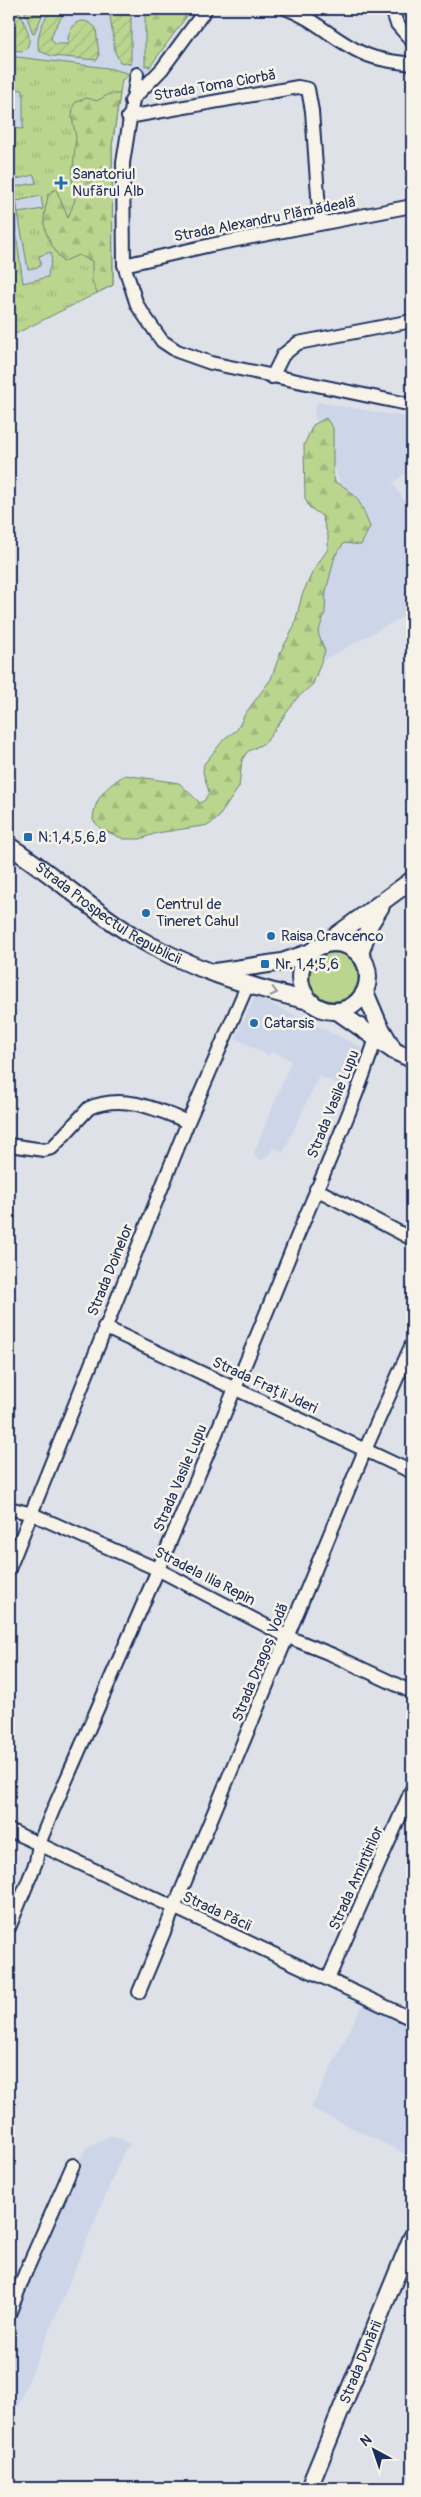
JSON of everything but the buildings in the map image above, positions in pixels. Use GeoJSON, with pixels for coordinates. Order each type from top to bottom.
{"type":"FeatureCollection","features":[{"type":"Feature","properties":{"kind":"main road","name":"Strada Prospectul Republicii"},"geometry":{"type":"LineString","coordinates":[[9,846],[132,934],[180,960],[246,986],[310,1001]]}},
{"type":"Feature","properties":{"kind":"main road"},"geometry":{"type":"LineString","coordinates":[[365,992],[352,1006],[337,1011],[322,1009],[310,1001],[303,992],[300,976],[302,966],[317,949],[412,880]]}},
{"type":"Feature","properties":{"kind":"main road"},"geometry":{"type":"LineString","coordinates":[[360,954],[370,924],[384,900]]}},
{"type":"Feature","properties":{"kind":"main road"},"geometry":{"type":"LineString","coordinates":[[317,949],[334,943],[345,945],[360,954],[368,972],[365,992],[394,1051]]}},
{"type":"Feature","properties":{"kind":"main road","name":"Strada Prospectul Republicii"},"geometry":{"type":"LineString","coordinates":[[211,973],[244,970],[282,962],[317,949]]}},
{"type":"Feature","properties":{"kind":"main road"},"geometry":{"type":"LineString","coordinates":[[337,1011],[394,1051],[412,1059]]}},
{"type":"Feature","properties":{"kind":"main road","name":"Strada Dunării"},"geometry":{"type":"LineString","coordinates":[[309,2488],[412,2237]]}},
{"type":"Feature","properties":{"kind":"street"},"geometry":{"type":"LineString","coordinates":[[131,101],[162,69],[206,9]]}},
{"type":"Feature","properties":{"kind":"street"},"geometry":{"type":"LineString","coordinates":[[287,9],[300,14],[366,55],[412,64]]}},
{"type":"Feature","properties":{"kind":"street"},"geometry":{"type":"LineString","coordinates":[[392,9],[397,24],[412,41]]}},
{"type":"Feature","properties":{"kind":"street"},"geometry":{"type":"LineString","coordinates":[[136,74],[128,118],[123,163],[124,265],[137,305],[162,341],[178,351],[211,363],[412,405]]}},
{"type":"Feature","properties":{"kind":"street","name":"Strada Toma Ciorbă"},"geometry":{"type":"LineString","coordinates":[[128,118],[298,87],[308,89],[312,111],[320,224]]}},
{"type":"Feature","properties":{"kind":"street","name":"Strada Alexandru Plămădeală"},"geometry":{"type":"LineString","coordinates":[[124,265],[211,245],[412,206]]}},
{"type":"Feature","properties":{"kind":"street"},"geometry":{"type":"LineString","coordinates":[[272,377],[283,355],[298,343],[412,320]]}},
{"type":"Feature","properties":{"kind":"street","name":"Strada Doinelor"},"geometry":{"type":"LineString","coordinates":[[9,1569],[104,1327],[246,986]]}},
{"type":"Feature","properties":{"kind":"street","name":"Strada Vasile Lupu"},"geometry":{"type":"LineString","coordinates":[[9,1928],[36,1862],[39,1844],[236,1389],[316,1189],[356,1095],[376,1038]]}},
{"type":"Feature","properties":{"kind":"street"},"geometry":{"type":"LineString","coordinates":[[9,1145],[44,1150],[52,1148],[89,1108],[96,1105],[138,1103],[188,1122]]}},
{"type":"Feature","properties":{"kind":"street"},"geometry":{"type":"LineString","coordinates":[[316,1189],[412,1239]]}},
{"type":"Feature","properties":{"kind":"street","name":"Strada Frații Jderi"},"geometry":{"type":"LineString","coordinates":[[104,1327],[412,1472]]}},
{"type":"Feature","properties":{"kind":"street","name":"Strada Dragoș Vodă"},"geometry":{"type":"LineString","coordinates":[[140,1992],[365,1450],[412,1344]]}},
{"type":"Feature","properties":{"kind":"street","name":"Stradela Ilia Repin"},"geometry":{"type":"LineString","coordinates":[[9,1508],[32,1514],[159,1570],[288,1637],[333,1655],[412,1692]]}},
{"type":"Feature","properties":{"kind":"street","name":"Strada Amintirilor"},"geometry":{"type":"LineString","coordinates":[[328,1979],[412,1789]]}},
{"type":"Feature","properties":{"kind":"street","name":"Strada Păcii"},"geometry":{"type":"LineString","coordinates":[[9,1830],[175,1910],[412,2019]]}},
{"type":"Feature","properties":{"kind":"street"},"geometry":{"type":"LineString","coordinates":[[9,2314],[73,2166]]}},
{"type":"Feature","properties":{"kind":"shaded area","name":"Sanatoriul Nufărul Alb"},"geometry":{"type":"Polygon","coordinates":[[[9,9],[192,9],[149,69],[149,75],[131,74],[122,80],[112,146],[113,285],[9,337],[9,9]]]}},
{"type":"Feature","properties":{"kind":"shaded area"},"geometry":{"type":"Polygon","coordinates":[[[317,402],[412,418],[412,468],[393,483],[412,512],[412,612],[318,663],[314,611],[346,499],[314,413],[317,402]]]}},
{"type":"Feature","properties":{"kind":"shaded area"},"geometry":{"type":"Polygon","coordinates":[[[255,996],[361,1047],[360,1062],[350,1090],[319,1076],[283,1153],[273,1148],[268,1156],[261,1160],[253,1155],[291,1061],[273,1051],[269,1056],[235,1038],[255,996]]]}},
{"type":"Feature","properties":{"kind":"shaded area"},"geometry":{"type":"Polygon","coordinates":[[[363,2003],[412,2027],[412,2157],[311,2108],[363,2003]]]}},
{"type":"Feature","properties":{"kind":"shaded area"},"geometry":{"type":"Polygon","coordinates":[[[111,2135],[131,2144],[124,2151],[9,2428],[9,2319],[75,2167],[87,2147],[111,2135]]]}},
{"type":"Feature","properties":{"kind":"green space"},"geometry":{"type":"Polygon","coordinates":[[[9,9],[18,9],[28,32],[29,43],[23,51],[9,50],[9,9]]]}},
{"type":"Feature","properties":{"kind":"green space"},"geometry":{"type":"Polygon","coordinates":[[[24,9],[45,9],[34,34],[33,34],[24,9]]]}},
{"type":"Feature","properties":{"kind":"green space"},"geometry":{"type":"Polygon","coordinates":[[[55,9],[65,9],[52,34],[51,39],[55,44],[68,44],[68,37],[72,27],[80,21],[85,21],[96,28],[99,56],[97,60],[52,56],[39,51],[38,40],[41,28],[47,16],[55,9]]]}},
{"type":"Feature","properties":{"kind":"green space"},"geometry":{"type":"Polygon","coordinates":[[[109,9],[131,9],[131,64],[120,62],[115,52],[109,9]]]}},
{"type":"Feature","properties":{"kind":"green space"},"geometry":{"type":"Polygon","coordinates":[[[145,9],[192,9],[149,68],[149,65],[145,66],[145,9]]]}},
{"type":"Feature","properties":{"kind":"green space","name":"Sanatoriul Nufărul Alb"},"geometry":{"type":"Polygon","coordinates":[[[9,56],[108,68],[131,74],[122,80],[112,146],[113,285],[9,337],[9,182],[23,283],[48,277],[51,252],[39,256],[41,263],[39,267],[28,269],[13,187],[36,183],[34,175],[12,180],[9,128],[23,129],[23,90],[9,89],[9,56]],[[41,196],[16,201],[18,213],[43,209],[41,196]]]}},
{"type":"Feature","properties":{"kind":"green space"},"geometry":{"type":"Polygon","coordinates":[[[109,94],[120,94],[112,146],[113,285],[97,293],[92,281],[92,261],[78,255],[63,262],[47,235],[44,215],[48,194],[56,189],[68,218],[75,200],[72,178],[76,137],[72,118],[73,106],[76,102],[87,98],[97,101],[109,94]]]}},
{"type":"Feature","properties":{"kind":"green space"},"geometry":{"type":"Polygon","coordinates":[[[326,418],[333,428],[333,473],[335,482],[343,486],[358,500],[370,527],[361,545],[344,543],[335,556],[326,591],[325,613],[318,633],[325,651],[313,684],[297,698],[266,742],[247,752],[242,760],[239,787],[218,818],[209,825],[157,833],[140,839],[124,839],[101,829],[93,820],[96,805],[107,788],[125,775],[179,783],[200,803],[205,800],[209,792],[203,772],[204,764],[225,738],[237,730],[245,714],[271,679],[281,651],[294,627],[302,595],[313,571],[328,549],[328,536],[322,516],[309,507],[305,498],[304,445],[313,425],[326,418]]]}},
{"type":"Feature","properties":{"kind":"green space"},"geometry":{"type":"Polygon","coordinates":[[[329,953],[339,953],[351,960],[358,972],[358,982],[351,994],[339,1001],[329,1001],[321,997],[314,990],[310,982],[310,972],[314,964],[321,957],[329,953]]]}},
{"type":"Feature","properties":{"kind":"place","name":"Sanatoriul Nufărul Alb"},"geometry":{"type":"Point","coordinates":[61,183]}},
{"type":"Feature","properties":{"kind":"place","name":"N:1,4,5,6,8"},"geometry":{"type":"Point","coordinates":[28,837]}},
{"type":"Feature","properties":{"kind":"place","name":"Centrul de Tineret Cahul"},"geometry":{"type":"Point","coordinates":[146,913]}},
{"type":"Feature","properties":{"kind":"place","name":"Raisa Cravcenco"},"geometry":{"type":"Point","coordinates":[271,936]}},
{"type":"Feature","properties":{"kind":"place","name":"Nr. 1,4,5,6"},"geometry":{"type":"Point","coordinates":[265,964]}},
{"type":"Feature","properties":{"kind":"place","name":"Catarsis"},"geometry":{"type":"Point","coordinates":[254,1023]}}]}
